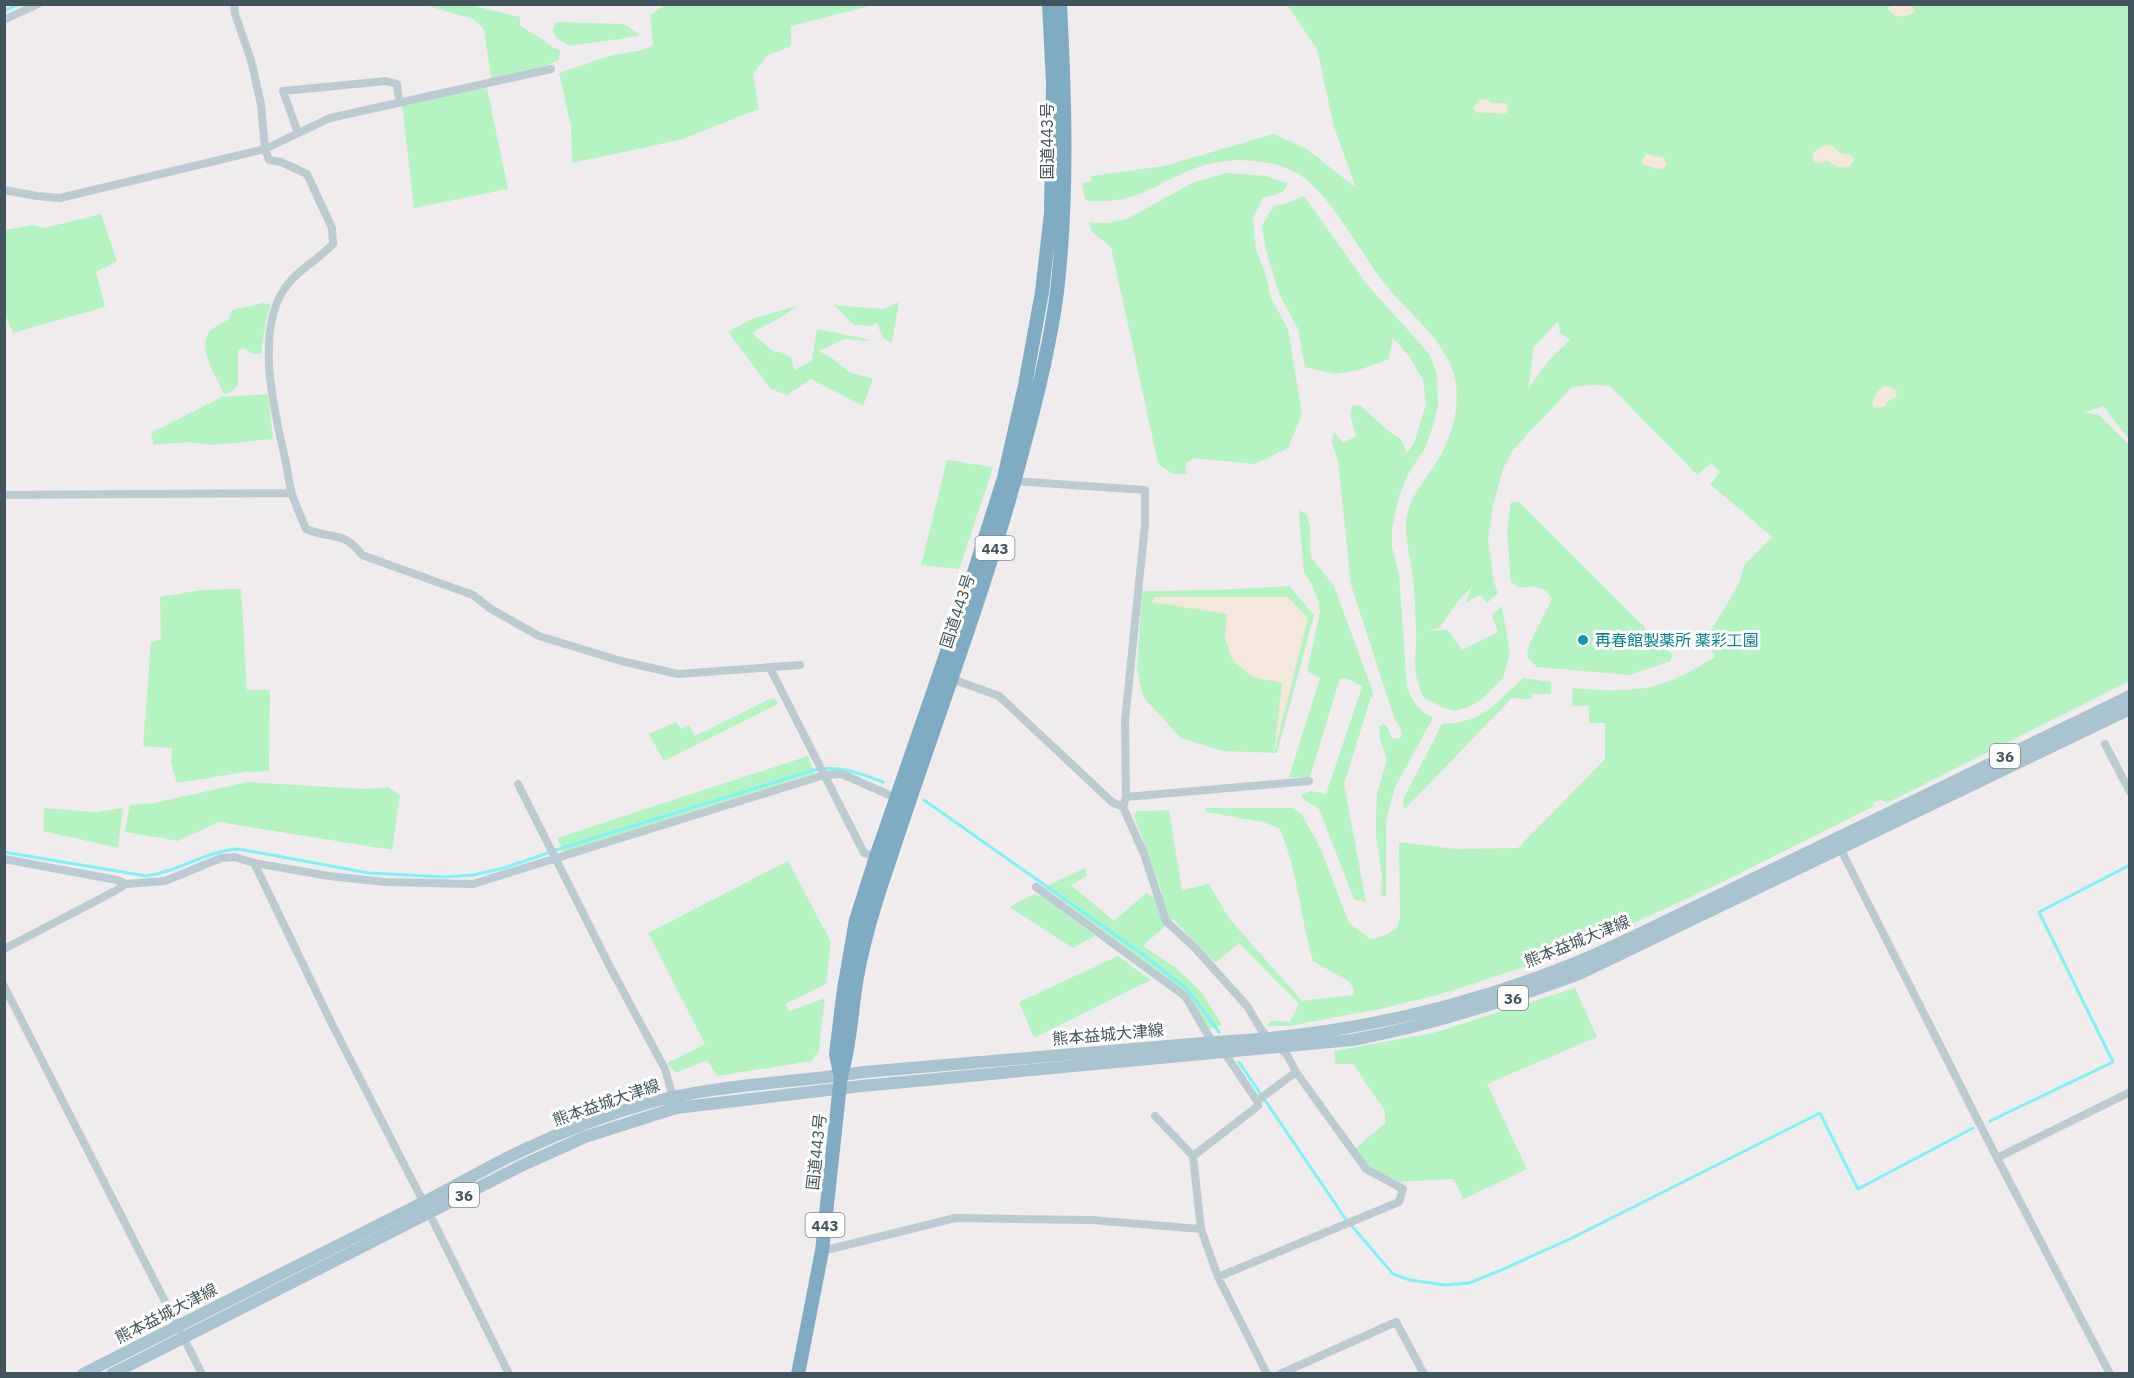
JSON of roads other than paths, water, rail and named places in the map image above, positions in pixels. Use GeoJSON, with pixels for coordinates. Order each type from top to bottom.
{"type":"FeatureCollection","features":[{"type":"Feature","properties":{"kind":"highway","name":"国道443号"},"geometry":{"type":"LineString","coordinates":[[798,1374],[822,1251],[840,1082],[847,1054],[855,990],[869,926],[952,680],[1009,480],[1040,304],[1051,213],[1053,83],[1049,4]]}},
{"type":"Feature","properties":{"kind":"highway","name":"国道443号"},"geometry":{"type":"LineString","coordinates":[[840,1082],[836,1054],[856,920],[896,798],[1039,389],[1056,294],[1063,213],[1064,83],[1060,4]]}},
{"type":"Feature","properties":{"kind":"main road","name":"熊本益城大津線"},"geometry":{"type":"LineString","coordinates":[[1838,844],[2130,696]]}},
{"type":"Feature","properties":{"kind":"main road","name":"熊本益城大津線"},"geometry":{"type":"LineString","coordinates":[[112,1374],[426,1207],[520,1152],[583,1125],[647,1103],[674,1103],[840,1082],[875,1071],[1275,1043],[1439,1007],[1572,964],[2130,709]]}},
{"type":"Feature","properties":{"kind":"main road","name":"熊本益城大津線"},"geometry":{"type":"LineString","coordinates":[[83,1374],[178,1325],[426,1207]]}},
{"type":"Feature","properties":{"kind":"street"},"geometry":{"type":"LineString","coordinates":[[4,20],[38,4]]}},
{"type":"Feature","properties":{"kind":"street"},"geometry":{"type":"LineString","coordinates":[[234,4],[235,14],[251,60],[261,104],[265,149],[269,160],[281,162],[307,174],[332,228],[333,244],[291,279],[282,293],[273,313],[269,337],[269,358],[279,436],[291,493],[306,529],[319,535],[343,537],[353,543],[362,555],[472,595],[491,609],[539,636],[621,661],[678,674],[800,665]]}},
{"type":"Feature","properties":{"kind":"street"},"geometry":{"type":"LineString","coordinates":[[4,189],[60,198],[265,149],[330,118],[551,69]]}},
{"type":"Feature","properties":{"kind":"street"},"geometry":{"type":"LineString","coordinates":[[298,133],[283,91],[386,81],[397,84],[399,101]]}},
{"type":"Feature","properties":{"kind":"street"},"geometry":{"type":"LineString","coordinates":[[1009,480],[1145,490],[1145,524],[1125,721],[1126,797],[1123,807],[1144,854],[1166,921],[1195,948],[1240,998],[1262,1031],[1287,1055],[1296,1072],[1366,1169],[1403,1189],[1399,1202],[1218,1277]]}},
{"type":"Feature","properties":{"kind":"street"},"geometry":{"type":"LineString","coordinates":[[4,495],[291,493]]}},
{"type":"Feature","properties":{"kind":"street"},"geometry":{"type":"LineString","coordinates":[[770,668],[864,853],[876,857]]}},
{"type":"Feature","properties":{"kind":"street"},"geometry":{"type":"LineString","coordinates":[[939,675],[999,696],[1112,802],[1123,807]]}},
{"type":"Feature","properties":{"kind":"street"},"geometry":{"type":"LineString","coordinates":[[2105,744],[2130,792]]}},
{"type":"Feature","properties":{"kind":"street"},"geometry":{"type":"LineString","coordinates":[[4,949],[126,884],[165,881],[221,858],[235,857],[254,863],[328,876],[385,882],[455,884],[482,882],[823,774],[842,774],[896,798]]}},
{"type":"Feature","properties":{"kind":"street"},"geometry":{"type":"LineString","coordinates":[[1126,797],[1309,781]]}},
{"type":"Feature","properties":{"kind":"street"},"geometry":{"type":"LineString","coordinates":[[518,784],[609,965],[665,1069],[674,1103]]}},
{"type":"Feature","properties":{"kind":"street"},"geometry":{"type":"LineString","coordinates":[[1838,844],[1997,1158],[2110,1374]]}},
{"type":"Feature","properties":{"kind":"street"},"geometry":{"type":"LineString","coordinates":[[4,859],[117,880],[126,884]]}},
{"type":"Feature","properties":{"kind":"street"},"geometry":{"type":"LineString","coordinates":[[254,863],[332,1024],[509,1374]]}},
{"type":"Feature","properties":{"kind":"street"},"geometry":{"type":"LineString","coordinates":[[1036,887],[1185,996],[1218,1046],[1261,1098]]}},
{"type":"Feature","properties":{"kind":"street"},"geometry":{"type":"LineString","coordinates":[[4,986],[202,1374]]}},
{"type":"Feature","properties":{"kind":"street"},"geometry":{"type":"LineString","coordinates":[[1193,1156],[1258,1106],[1261,1098],[1296,1072]]}},
{"type":"Feature","properties":{"kind":"street"},"geometry":{"type":"LineString","coordinates":[[1997,1158],[2130,1092]]}},
{"type":"Feature","properties":{"kind":"street"},"geometry":{"type":"LineString","coordinates":[[1155,1116],[1193,1156],[1201,1229],[1218,1277],[1267,1374]]}},
{"type":"Feature","properties":{"kind":"street"},"geometry":{"type":"LineString","coordinates":[[822,1251],[956,1218],[1091,1220],[1201,1229]]}},
{"type":"Feature","properties":{"kind":"street"},"geometry":{"type":"LineString","coordinates":[[1280,1374],[1396,1322],[1424,1374]]}},
{"type":"Feature","properties":{"kind":"waterway"},"geometry":{"type":"LineString","coordinates":[[4,11],[19,4]]}},
{"type":"Feature","properties":{"kind":"waterway"},"geometry":{"type":"LineString","coordinates":[[4,852],[146,876],[214,854],[239,849],[369,873],[444,877],[473,875],[504,868],[814,770],[841,769],[883,782]]}},
{"type":"Feature","properties":{"kind":"waterway"},"geometry":{"type":"LineString","coordinates":[[924,800],[1141,953],[1187,989],[1219,1032]]}},
{"type":"Feature","properties":{"kind":"waterway"},"geometry":{"type":"LineString","coordinates":[[1990,1121],[2113,1062],[2039,912],[2130,865]]}},
{"type":"Feature","properties":{"kind":"waterway"},"geometry":{"type":"LineString","coordinates":[[1239,1062],[1345,1218],[1393,1274],[1410,1280],[1445,1285],[1469,1283],[1572,1238],[1820,1113],[1858,1189],[1973,1128]]}},
{"type":"Feature","properties":{"kind":"place","name":"再春館製薬所 薬彩工園"},"geometry":{"type":"Point","coordinates":[1583,640]}}]}
